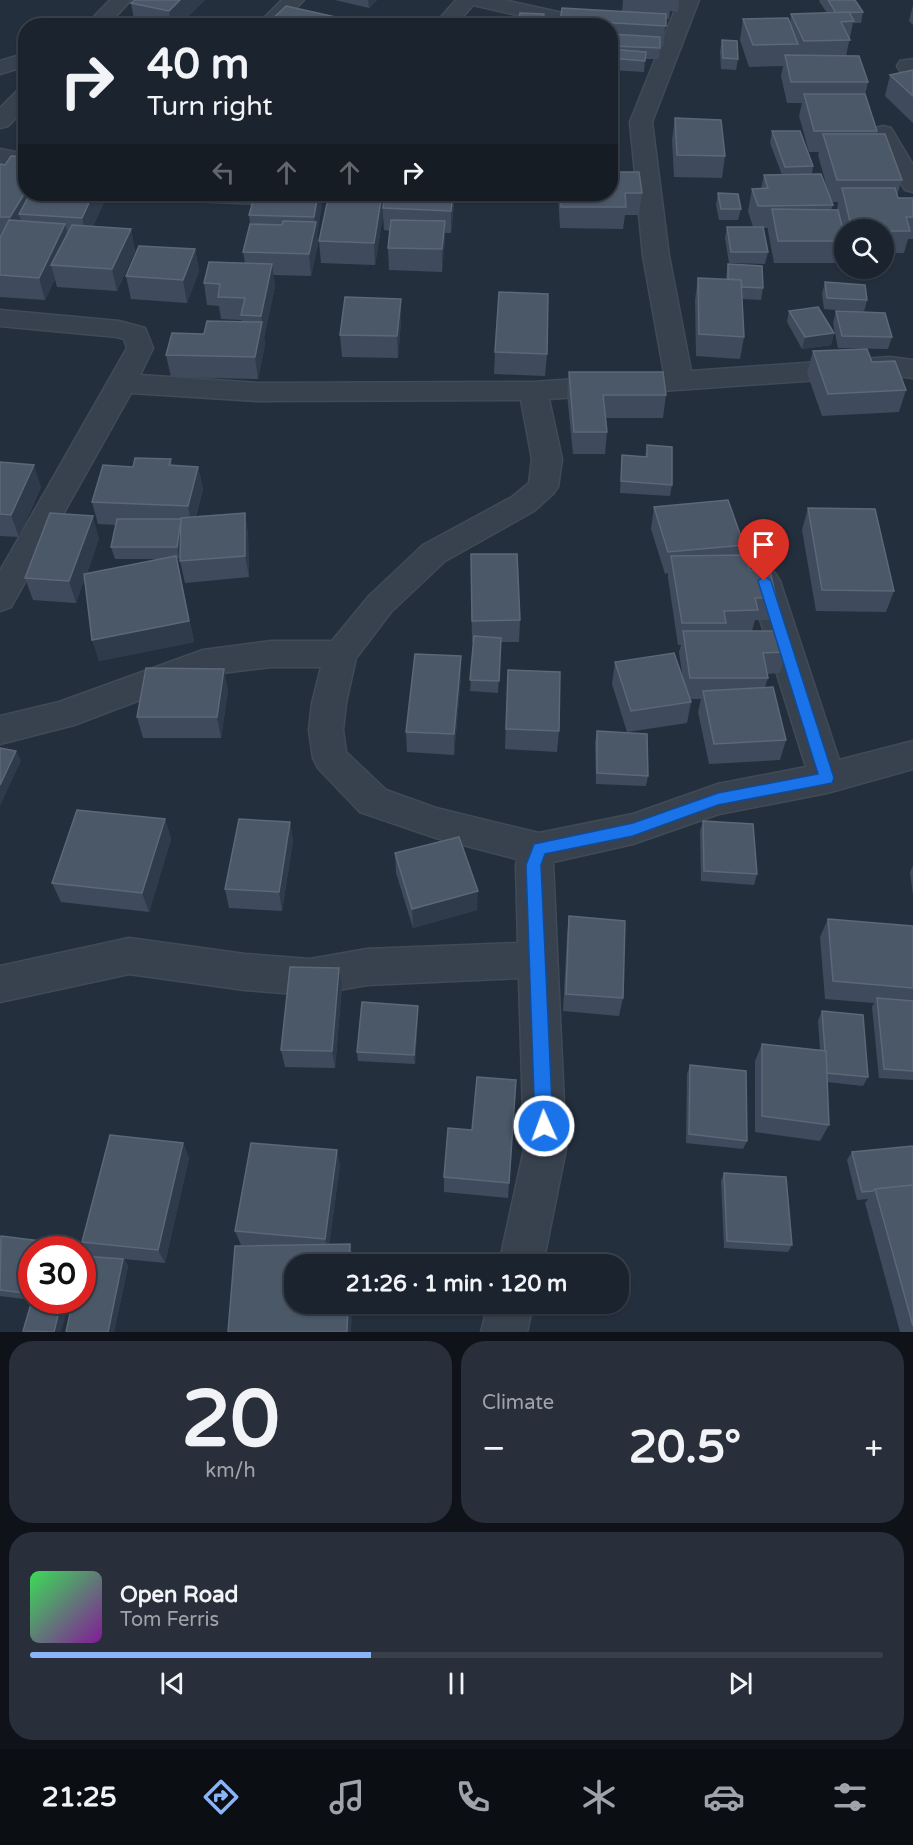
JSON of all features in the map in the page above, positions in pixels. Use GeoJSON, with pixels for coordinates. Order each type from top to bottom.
{"type":"FeatureCollection","features":[{"type":"Feature","properties":{"kind":"street"},"geometry":{"type":"LineString","coordinates":[[103,18],[121,0]]}},
{"type":"Feature","properties":{"kind":"street"},"geometry":{"type":"LineString","coordinates":[[275,18],[294,0]]}},
{"type":"Feature","properties":{"kind":"street"},"geometry":{"type":"LineString","coordinates":[[450,18],[467,0]]}},
{"type":"Feature","properties":{"kind":"street"},"geometry":{"type":"LineString","coordinates":[[476,0],[558,18]]}},
{"type":"Feature","properties":{"kind":"street"},"geometry":{"type":"LineString","coordinates":[[679,382],[656,256],[641,122],[667,27],[689,0]]}},
{"type":"Feature","properties":{"kind":"street"},"geometry":{"type":"LineString","coordinates":[[0,68],[18,62]]}},
{"type":"Feature","properties":{"kind":"street"},"geometry":{"type":"LineString","coordinates":[[0,121],[18,103]]}},
{"type":"Feature","properties":{"kind":"street"},"geometry":{"type":"LineString","coordinates":[[883,134],[913,185]]}},
{"type":"Feature","properties":{"kind":"street"},"geometry":{"type":"LineString","coordinates":[[0,156],[18,159]]}},
{"type":"Feature","properties":{"kind":"street"},"geometry":{"type":"LineString","coordinates":[[0,318],[119,329],[136,334],[140,348],[0,599]]}},
{"type":"Feature","properties":{"kind":"street"},"geometry":{"type":"LineString","coordinates":[[122,383],[258,392],[533,391],[890,366],[913,369]]}},
{"type":"Feature","properties":{"kind":"street"},"geometry":{"type":"LineString","coordinates":[[533,391],[547,459],[543,487],[523,504],[434,553],[380,604],[341,654],[329,703],[326,730],[330,758],[350,780],[373,801],[436,823],[539,849],[633,830],[718,799],[827,778],[913,755]]}},
{"type":"Feature","properties":{"kind":"street"},"geometry":{"type":"LineString","coordinates":[[764,581],[827,778]]}},
{"type":"Feature","properties":{"kind":"street"},"geometry":{"type":"LineString","coordinates":[[0,730],[62,715],[203,663],[271,654],[341,654]]}},
{"type":"Feature","properties":{"kind":"street"},"geometry":{"type":"LineString","coordinates":[[523,1254],[545,1149],[534,865],[539,849]]}},
{"type":"Feature","properties":{"kind":"street"},"geometry":{"type":"LineString","coordinates":[[0,984],[129,956],[245,972],[310,977],[367,967],[539,960]]}},
{"type":"Feature","properties":{"kind":"street"},"geometry":{"type":"LineString","coordinates":[[504,1332],[508,1314]]}},
{"type":"Feature","properties":{"kind":"building"},"geometry":{"type":"Polygon","coordinates":[[[135,0],[180,0],[169,11],[131,3],[135,0]]]}},
{"type":"Feature","properties":{"kind":"building"},"geometry":{"type":"Polygon","coordinates":[[[828,0],[855,0],[863,12],[836,13],[828,0]]]}},
{"type":"Feature","properties":{"kind":"building"},"geometry":{"type":"Polygon","coordinates":[[[286,6],[340,18],[273,18],[286,6]]]}},
{"type":"Feature","properties":{"kind":"building"},"geometry":{"type":"Polygon","coordinates":[[[562,8],[666,14],[666,26],[618,23],[618,18],[561,18],[562,8]]]}},
{"type":"Feature","properties":{"kind":"building"},"geometry":{"type":"Polygon","coordinates":[[[849,12],[854,21],[841,22],[850,40],[804,41],[791,14],[849,12]]]}},
{"type":"Feature","properties":{"kind":"building"},"geometry":{"type":"Polygon","coordinates":[[[520,13],[544,14],[544,18],[519,18],[520,13]]]}},
{"type":"Feature","properties":{"kind":"building"},"geometry":{"type":"Polygon","coordinates":[[[788,18],[798,44],[753,45],[743,19],[788,18]]]}},
{"type":"Feature","properties":{"kind":"building"},"geometry":{"type":"Polygon","coordinates":[[[618,34],[660,37],[660,48],[618,46],[618,34]]]}},
{"type":"Feature","properties":{"kind":"building"},"geometry":{"type":"Polygon","coordinates":[[[722,40],[737,41],[738,59],[723,58],[722,40]]]}},
{"type":"Feature","properties":{"kind":"building"},"geometry":{"type":"Polygon","coordinates":[[[618,50],[646,52],[645,61],[618,59],[618,50]]]}},
{"type":"Feature","properties":{"kind":"building"},"geometry":{"type":"Polygon","coordinates":[[[785,55],[859,56],[868,82],[791,82],[785,55]]]}},
{"type":"Feature","properties":{"kind":"building"},"geometry":{"type":"Polygon","coordinates":[[[913,70],[913,96],[890,75],[913,70]]]}},
{"type":"Feature","properties":{"kind":"building"},"geometry":{"type":"Polygon","coordinates":[[[804,94],[865,94],[877,131],[814,131],[804,94]]]}},
{"type":"Feature","properties":{"kind":"building"},"geometry":{"type":"Polygon","coordinates":[[[675,118],[721,120],[725,156],[677,155],[675,118]]]}},
{"type":"Feature","properties":{"kind":"building"},"geometry":{"type":"Polygon","coordinates":[[[772,131],[800,131],[813,166],[785,167],[772,131]]]}},
{"type":"Feature","properties":{"kind":"building"},"geometry":{"type":"Polygon","coordinates":[[[823,134],[885,134],[902,180],[837,180],[823,134]]]}},
{"type":"Feature","properties":{"kind":"building"},"geometry":{"type":"Polygon","coordinates":[[[11,156],[18,156],[18,201],[20,201],[10,217],[0,217],[0,164],[5,165],[11,156]]]}},
{"type":"Feature","properties":{"kind":"building"},"geometry":{"type":"Polygon","coordinates":[[[618,172],[639,172],[642,193],[625,193],[626,207],[561,207],[561,201],[618,201],[618,172]]]}},
{"type":"Feature","properties":{"kind":"building"},"geometry":{"type":"Polygon","coordinates":[[[821,174],[833,205],[758,206],[752,189],[768,188],[764,175],[821,174]]]}},
{"type":"Feature","properties":{"kind":"building"},"geometry":{"type":"Polygon","coordinates":[[[842,188],[895,188],[898,198],[913,198],[913,217],[906,217],[910,231],[894,231],[894,219],[849,219],[842,188]]]}},
{"type":"Feature","properties":{"kind":"building"},"geometry":{"type":"Polygon","coordinates":[[[718,193],[738,194],[741,209],[721,209],[718,193]]]}},
{"type":"Feature","properties":{"kind":"building"},"geometry":{"type":"Polygon","coordinates":[[[26,201],[90,201],[82,218],[19,214],[26,201]]]}},
{"type":"Feature","properties":{"kind":"building"},"geometry":{"type":"Polygon","coordinates":[[[253,201],[317,201],[314,217],[249,215],[253,201]]]}},
{"type":"Feature","properties":{"kind":"building"},"geometry":{"type":"Polygon","coordinates":[[[328,201],[381,201],[374,243],[319,241],[328,201]]]}},
{"type":"Feature","properties":{"kind":"building"},"geometry":{"type":"Polygon","coordinates":[[[384,201],[452,201],[451,211],[383,208],[384,201]]]}},
{"type":"Feature","properties":{"kind":"building"},"geometry":{"type":"Polygon","coordinates":[[[772,209],[838,210],[840,219],[834,219],[834,241],[778,241],[772,209]]]}},
{"type":"Feature","properties":{"kind":"building"},"geometry":{"type":"Polygon","coordinates":[[[9,220],[65,224],[39,278],[0,275],[0,238],[9,220]]]}},
{"type":"Feature","properties":{"kind":"building"},"geometry":{"type":"Polygon","coordinates":[[[391,220],[445,221],[442,249],[388,248],[391,220]]]}},
{"type":"Feature","properties":{"kind":"building"},"geometry":{"type":"Polygon","coordinates":[[[283,221],[316,222],[309,254],[243,252],[250,224],[282,225],[283,221]]]}},
{"type":"Feature","properties":{"kind":"building"},"geometry":{"type":"Polygon","coordinates":[[[72,225],[131,229],[112,269],[51,265],[72,225]]]}},
{"type":"Feature","properties":{"kind":"building"},"geometry":{"type":"Polygon","coordinates":[[[727,227],[763,227],[768,252],[731,252],[727,227]]]}},
{"type":"Feature","properties":{"kind":"building"},"geometry":{"type":"Polygon","coordinates":[[[139,246],[195,249],[183,280],[126,276],[139,246]]]}},
{"type":"Feature","properties":{"kind":"building"},"geometry":{"type":"Polygon","coordinates":[[[209,262],[272,264],[261,316],[241,315],[245,298],[218,297],[220,284],[204,283],[209,262]]]}},
{"type":"Feature","properties":{"kind":"building"},"geometry":{"type":"Polygon","coordinates":[[[728,264],[762,266],[763,288],[742,287],[741,280],[728,279],[728,264]]]}},
{"type":"Feature","properties":{"kind":"building"},"geometry":{"type":"Polygon","coordinates":[[[698,278],[741,280],[744,337],[699,334],[698,278]]]}},
{"type":"Feature","properties":{"kind":"building"},"geometry":{"type":"Polygon","coordinates":[[[825,282],[865,285],[867,300],[827,298],[825,282]]]}},
{"type":"Feature","properties":{"kind":"building"},"geometry":{"type":"Polygon","coordinates":[[[499,292],[548,294],[547,354],[495,352],[499,292]]]}},
{"type":"Feature","properties":{"kind":"building"},"geometry":{"type":"Polygon","coordinates":[[[345,297],[401,299],[397,336],[340,335],[345,297]]]}},
{"type":"Feature","properties":{"kind":"building"},"geometry":{"type":"Polygon","coordinates":[[[818,307],[834,333],[805,337],[789,311],[818,307]]]}},
{"type":"Feature","properties":{"kind":"building"},"geometry":{"type":"Polygon","coordinates":[[[836,311],[885,313],[892,337],[842,336],[836,311]]]}},
{"type":"Feature","properties":{"kind":"building"},"geometry":{"type":"Polygon","coordinates":[[[207,321],[262,322],[255,357],[166,355],[172,333],[204,334],[207,321]]]}},
{"type":"Feature","properties":{"kind":"building"},"geometry":{"type":"Polygon","coordinates":[[[867,349],[872,362],[895,361],[906,390],[828,394],[813,351],[867,349]]]}},
{"type":"Feature","properties":{"kind":"building"},"geometry":{"type":"Polygon","coordinates":[[[569,372],[663,372],[666,395],[603,395],[607,432],[574,432],[569,372]]]}},
{"type":"Feature","properties":{"kind":"building"},"geometry":{"type":"Polygon","coordinates":[[[647,445],[672,447],[672,485],[621,481],[622,455],[647,457],[647,445]]]}},
{"type":"Feature","properties":{"kind":"building"},"geometry":{"type":"Polygon","coordinates":[[[135,458],[171,459],[169,465],[198,467],[188,506],[92,502],[103,465],[133,467],[135,458]]]}},
{"type":"Feature","properties":{"kind":"building"},"geometry":{"type":"Polygon","coordinates":[[[0,462],[34,465],[11,515],[0,514],[0,462]]]}},
{"type":"Feature","properties":{"kind":"building"},"geometry":{"type":"Polygon","coordinates":[[[728,500],[744,545],[668,552],[654,507],[728,500]]]}},
{"type":"Feature","properties":{"kind":"building"},"geometry":{"type":"Polygon","coordinates":[[[808,508],[875,509],[894,591],[822,590],[808,508]]]}},
{"type":"Feature","properties":{"kind":"building"},"geometry":{"type":"Polygon","coordinates":[[[50,513],[93,516],[69,581],[25,578],[50,513]]]}},
{"type":"Feature","properties":{"kind":"building"},"geometry":{"type":"Polygon","coordinates":[[[245,513],[245,556],[180,561],[181,518],[245,513]]]}},
{"type":"Feature","properties":{"kind":"building"},"geometry":{"type":"Polygon","coordinates":[[[117,519],[181,519],[177,547],[111,547],[117,519]]]}},
{"type":"Feature","properties":{"kind":"building"},"geometry":{"type":"Polygon","coordinates":[[[471,554],[517,554],[520,620],[472,621],[471,554]]]}},
{"type":"Feature","properties":{"kind":"building"},"geometry":{"type":"Polygon","coordinates":[[[746,555],[750,570],[770,570],[776,598],[755,598],[758,610],[724,611],[726,623],[682,623],[671,556],[746,555]]]}},
{"type":"Feature","properties":{"kind":"building"},"geometry":{"type":"Polygon","coordinates":[[[176,556],[189,621],[92,640],[84,574],[176,556]]]}},
{"type":"Feature","properties":{"kind":"building"},"geometry":{"type":"Polygon","coordinates":[[[683,631],[781,631],[786,652],[763,653],[768,678],[690,678],[683,631]]]}},
{"type":"Feature","properties":{"kind":"building"},"geometry":{"type":"Polygon","coordinates":[[[474,636],[501,638],[499,681],[470,680],[474,636]]]}},
{"type":"Feature","properties":{"kind":"building"},"geometry":{"type":"Polygon","coordinates":[[[674,653],[691,702],[631,711],[615,662],[674,653]]]}},
{"type":"Feature","properties":{"kind":"building"},"geometry":{"type":"Polygon","coordinates":[[[415,654],[461,656],[454,734],[406,732],[415,654]]]}},
{"type":"Feature","properties":{"kind":"building"},"geometry":{"type":"Polygon","coordinates":[[[146,668],[224,669],[217,717],[137,717],[146,668]]]}},
{"type":"Feature","properties":{"kind":"building"},"geometry":{"type":"Polygon","coordinates":[[[508,670],[560,672],[559,731],[506,729],[508,670]]]}},
{"type":"Feature","properties":{"kind":"building"},"geometry":{"type":"Polygon","coordinates":[[[773,687],[786,740],[714,744],[703,691],[773,687]]]}},
{"type":"Feature","properties":{"kind":"building"},"geometry":{"type":"Polygon","coordinates":[[[597,731],[647,734],[648,776],[597,773],[597,731]]]}},
{"type":"Feature","properties":{"kind":"building"},"geometry":{"type":"Polygon","coordinates":[[[0,748],[16,751],[0,785],[0,748]]]}},
{"type":"Feature","properties":{"kind":"building"},"geometry":{"type":"Polygon","coordinates":[[[77,810],[165,819],[142,893],[52,883],[77,810]]]}},
{"type":"Feature","properties":{"kind":"building"},"geometry":{"type":"Polygon","coordinates":[[[239,819],[290,822],[279,892],[225,889],[239,819]]]}},
{"type":"Feature","properties":{"kind":"building"},"geometry":{"type":"Polygon","coordinates":[[[703,821],[753,824],[757,874],[704,871],[703,821]]]}},
{"type":"Feature","properties":{"kind":"building"},"geometry":{"type":"Polygon","coordinates":[[[459,837],[478,891],[412,909],[395,853],[459,837]]]}},
{"type":"Feature","properties":{"kind":"building"},"geometry":{"type":"Polygon","coordinates":[[[569,916],[625,921],[623,998],[566,994],[569,916]]]}},
{"type":"Feature","properties":{"kind":"building"},"geometry":{"type":"Polygon","coordinates":[[[828,919],[913,926],[913,988],[833,981],[828,919]]]}},
{"type":"Feature","properties":{"kind":"building"},"geometry":{"type":"Polygon","coordinates":[[[290,967],[339,968],[332,1051],[281,1050],[290,967]]]}},
{"type":"Feature","properties":{"kind":"building"},"geometry":{"type":"Polygon","coordinates":[[[877,998],[913,1001],[913,1071],[884,1069],[877,998]]]}},
{"type":"Feature","properties":{"kind":"building"},"geometry":{"type":"Polygon","coordinates":[[[362,1002],[418,1006],[414,1055],[357,1052],[362,1002]]]}},
{"type":"Feature","properties":{"kind":"building"},"geometry":{"type":"Polygon","coordinates":[[[822,1011],[863,1015],[868,1077],[827,1073],[822,1011]]]}},
{"type":"Feature","properties":{"kind":"building"},"geometry":{"type":"Polygon","coordinates":[[[762,1044],[826,1051],[829,1125],[762,1116],[762,1044]]]}},
{"type":"Feature","properties":{"kind":"building"},"geometry":{"type":"Polygon","coordinates":[[[690,1065],[746,1071],[747,1141],[689,1134],[690,1065]]]}},
{"type":"Feature","properties":{"kind":"building"},"geometry":{"type":"Polygon","coordinates":[[[477,1077],[516,1080],[509,1183],[444,1177],[448,1128],[472,1130],[477,1077]]]}},
{"type":"Feature","properties":{"kind":"building"},"geometry":{"type":"Polygon","coordinates":[[[110,1135],[183,1143],[158,1250],[96,1243],[96,1236],[84,1236],[110,1135]]]}},
{"type":"Feature","properties":{"kind":"building"},"geometry":{"type":"Polygon","coordinates":[[[251,1143],[337,1150],[325,1239],[235,1231],[251,1143]]]}},
{"type":"Feature","properties":{"kind":"building"},"geometry":{"type":"Polygon","coordinates":[[[913,1146],[913,1185],[862,1192],[852,1152],[913,1146]]]}},
{"type":"Feature","properties":{"kind":"building"},"geometry":{"type":"Polygon","coordinates":[[[724,1173],[786,1177],[792,1245],[727,1241],[724,1173]]]}},
{"type":"Feature","properties":{"kind":"building"},"geometry":{"type":"Polygon","coordinates":[[[913,1185],[913,1326],[875,1189],[913,1185]]]}},
{"type":"Feature","properties":{"kind":"building"},"geometry":{"type":"Polygon","coordinates":[[[1,1236],[18,1238],[18,1292],[0,1290],[1,1236]]]}},
{"type":"Feature","properties":{"kind":"building"},"geometry":{"type":"Polygon","coordinates":[[[350,1244],[350,1254],[284,1254],[284,1314],[348,1314],[347,1332],[228,1332],[235,1246],[350,1244]]]}},
{"type":"Feature","properties":{"kind":"building"},"geometry":{"type":"Polygon","coordinates":[[[96,1257],[123,1259],[108,1332],[66,1332],[70,1314],[96,1314],[96,1257]]]}},
{"type":"Feature","properties":{"kind":"building"},"geometry":{"type":"Polygon","coordinates":[[[28,1314],[58,1314],[54,1332],[23,1331],[28,1314]]]}},
{"type":"Feature","properties":{"kind":"route"},"geometry":{"type":"LineString","coordinates":[[544,1126],[534,865],[539,849],[633,830],[718,799],[827,778],[764,581]]}}]}
